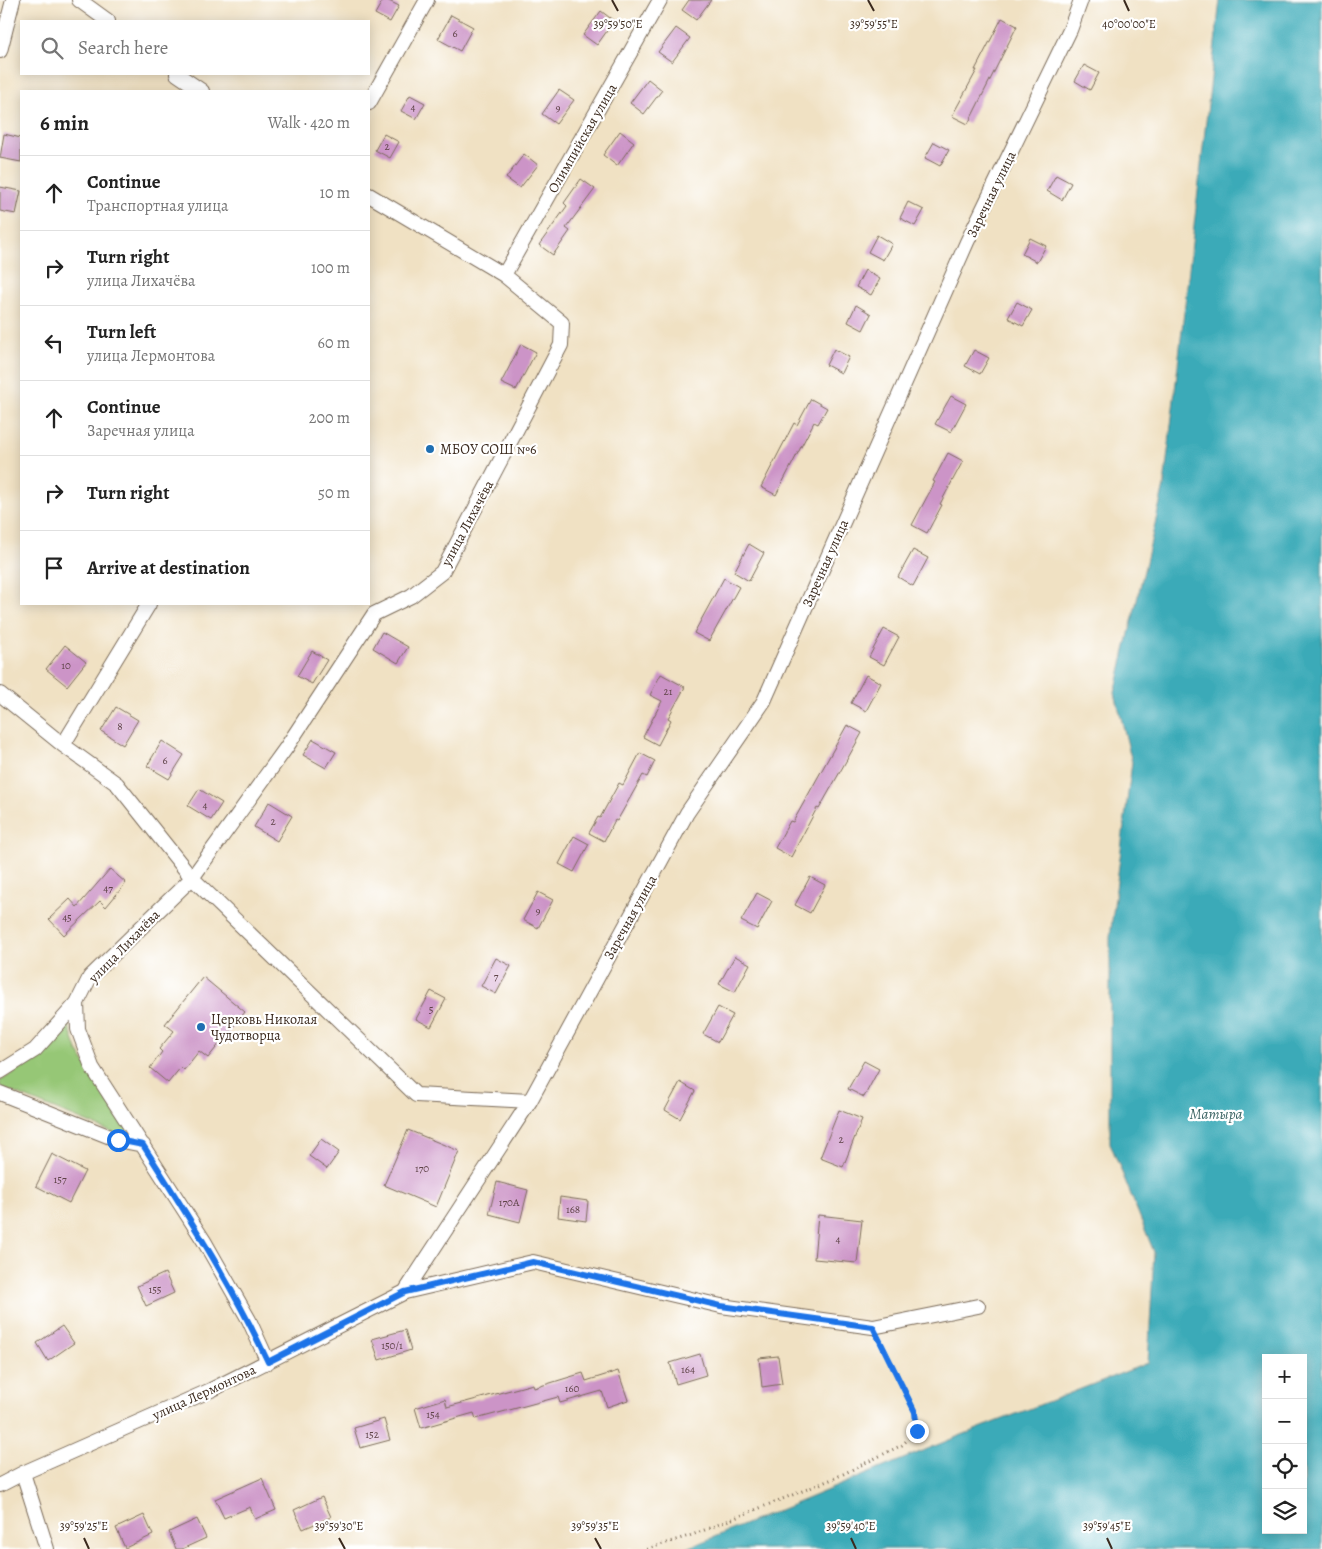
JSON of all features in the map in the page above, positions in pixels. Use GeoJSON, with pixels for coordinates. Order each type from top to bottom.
{"type":"FeatureCollection","features":[{"type":"Feature","properties":{"kind":"street"},"geometry":{"type":"LineString","coordinates":[[0,51],[13,0]]}},
{"type":"Feature","properties":{"kind":"street"},"geometry":{"type":"LineString","coordinates":[[79,0],[107,20]]}},
{"type":"Feature","properties":{"kind":"street"},"geometry":{"type":"LineString","coordinates":[[370,100],[427,0]]}},
{"type":"Feature","properties":{"kind":"street","name":"Олимпийская улица"},"geometry":{"type":"LineString","coordinates":[[504,275],[660,0]]}},
{"type":"Feature","properties":{"kind":"street","name":"Заречная улица"},"geometry":{"type":"LineString","coordinates":[[405,1292],[530,1101],[687,813],[764,701],[967,242],[1070,30],[1081,0]]}},
{"type":"Feature","properties":{"kind":"street"},"geometry":{"type":"LineString","coordinates":[[178,75],[201,90]]}},
{"type":"Feature","properties":{"kind":"street","name":"улица Лихачёва"},"geometry":{"type":"LineString","coordinates":[[268,1362],[249,1320],[204,1241],[92,1067],[78,1029],[77,1003],[90,977],[192,878],[286,748],[374,614],[411,596],[442,572],[561,344],[562,323],[504,275],[370,196]]}},
{"type":"Feature","properties":{"kind":"street"},"geometry":{"type":"LineString","coordinates":[[63,745],[148,605]]}},
{"type":"Feature","properties":{"kind":"street"},"geometry":{"type":"LineString","coordinates":[[0,694],[63,745],[117,784],[192,878],[416,1096],[530,1101]]}},
{"type":"Feature","properties":{"kind":"street"},"geometry":{"type":"LineString","coordinates":[[0,1072],[35,1050],[77,1003]]}},
{"type":"Feature","properties":{"kind":"street"},"geometry":{"type":"LineString","coordinates":[[0,1093],[118,1140],[143,1145]]}},
{"type":"Feature","properties":{"kind":"street"},"geometry":{"type":"LineString","coordinates":[[405,1292],[533,1262],[721,1306],[873,1327],[978,1306]]}},
{"type":"Feature","properties":{"kind":"street","name":"улица Лермонтова"},"geometry":{"type":"LineString","coordinates":[[0,1485],[211,1390],[405,1292]]}},
{"type":"Feature","properties":{"kind":"street"},"geometry":{"type":"LineString","coordinates":[[23,1473],[47,1549]]}},
{"type":"Feature","properties":{"kind":"path"},"geometry":{"type":"LineString","coordinates":[[647,1549],[692,1535],[835,1478],[902,1445],[917,1431],[915,1412],[873,1327]]}},
{"type":"Feature","properties":{"kind":"green space"},"geometry":{"type":"Polygon","coordinates":[[[68,1024],[77,1050],[129,1131],[121,1136],[0,1087],[0,1081],[25,1066],[68,1024]]]}},
{"type":"Feature","properties":{"kind":"water","name":"Матыра"},"geometry":{"type":"Polygon","coordinates":[[[1220,0],[1322,0],[1322,1549],[685,1549],[954,1438],[1148,1363],[1154,1252],[1110,1143],[1110,937],[1132,762],[1115,693],[1164,486],[1220,0]]]}},
{"type":"Feature","properties":{"kind":"building"},"geometry":{"type":"Polygon","coordinates":[[[383,0],[399,6],[390,22],[375,14],[383,0]]]}},
{"type":"Feature","properties":{"kind":"building"},"geometry":{"type":"Polygon","coordinates":[[[689,0],[711,0],[696,20],[682,10],[689,0]]]}},
{"type":"Feature","properties":{"kind":"building"},"geometry":{"type":"Polygon","coordinates":[[[601,11],[614,21],[597,45],[583,35],[601,11]]]}},
{"type":"Feature","properties":{"kind":"building"},"geometry":{"type":"Polygon","coordinates":[[[451,15],[473,27],[460,51],[438,39],[451,15]]]}},
{"type":"Feature","properties":{"kind":"building"},"geometry":{"type":"Polygon","coordinates":[[[1002,18],[1017,26],[968,124],[952,116],[1002,18]]]}},
{"type":"Feature","properties":{"kind":"building"},"geometry":{"type":"Polygon","coordinates":[[[676,28],[690,38],[672,62],[658,52],[676,28]]]}},
{"type":"Feature","properties":{"kind":"building"},"geometry":{"type":"Polygon","coordinates":[[[1084,65],[1099,73],[1090,90],[1075,81],[1084,65]]]}},
{"type":"Feature","properties":{"kind":"building"},"geometry":{"type":"Polygon","coordinates":[[[648,79],[662,90],[644,114],[630,103],[648,79]]]}},
{"type":"Feature","properties":{"kind":"building"},"geometry":{"type":"Polygon","coordinates":[[[559,90],[574,100],[556,124],[542,114],[559,90]]]}},
{"type":"Feature","properties":{"kind":"building"},"geometry":{"type":"Polygon","coordinates":[[[410,95],[425,103],[416,119],[401,111],[410,95]]]}},
{"type":"Feature","properties":{"kind":"building"},"geometry":{"type":"Polygon","coordinates":[[[620,131],[634,142],[617,166],[603,155],[620,131]]]}},
{"type":"Feature","properties":{"kind":"building"},"geometry":{"type":"Polygon","coordinates":[[[4,134],[20,138],[20,162],[0,158],[4,134]]]}},
{"type":"Feature","properties":{"kind":"building"},"geometry":{"type":"Polygon","coordinates":[[[384,134],[399,142],[390,158],[375,150],[384,134]]]}},
{"type":"Feature","properties":{"kind":"building"},"geometry":{"type":"Polygon","coordinates":[[[934,142],[949,150],[940,166],[925,158],[934,142]]]}},
{"type":"Feature","properties":{"kind":"building"},"geometry":{"type":"Polygon","coordinates":[[[524,154],[538,165],[520,188],[506,178],[524,154]]]}},
{"type":"Feature","properties":{"kind":"building"},"geometry":{"type":"Polygon","coordinates":[[[1056,175],[1071,183],[1062,200],[1047,191],[1056,175]]]}},
{"type":"Feature","properties":{"kind":"building"},"geometry":{"type":"Polygon","coordinates":[[[581,179],[595,189],[566,228],[570,231],[553,255],[539,245],[567,206],[564,203],[581,179]]]}},
{"type":"Feature","properties":{"kind":"building"},"geometry":{"type":"Polygon","coordinates":[[[0,187],[20,191],[16,214],[0,211],[0,187]]]}},
{"type":"Feature","properties":{"kind":"building"},"geometry":{"type":"Polygon","coordinates":[[[908,202],[924,210],[915,226],[900,218],[908,202]]]}},
{"type":"Feature","properties":{"kind":"building"},"geometry":{"type":"Polygon","coordinates":[[[877,235],[892,244],[883,260],[868,252],[877,235]]]}},
{"type":"Feature","properties":{"kind":"building"},"geometry":{"type":"Polygon","coordinates":[[[1030,238],[1046,246],[1037,262],[1022,254],[1030,238]]]}},
{"type":"Feature","properties":{"kind":"building"},"geometry":{"type":"Polygon","coordinates":[[[865,270],[880,279],[871,295],[856,287],[865,270]]]}},
{"type":"Feature","properties":{"kind":"building"},"geometry":{"type":"Polygon","coordinates":[[[1017,302],[1032,310],[1023,326],[1008,318],[1017,302]]]}},
{"type":"Feature","properties":{"kind":"building"},"geometry":{"type":"Polygon","coordinates":[[[856,305],[871,314],[863,330],[848,322],[856,305]]]}},
{"type":"Feature","properties":{"kind":"building"},"geometry":{"type":"Polygon","coordinates":[[[521,344],[536,352],[516,390],[501,383],[521,344]]]}},
{"type":"Feature","properties":{"kind":"building"},"geometry":{"type":"Polygon","coordinates":[[[834,349],[849,357],[841,373],[826,365],[834,349]]]}},
{"type":"Feature","properties":{"kind":"building"},"geometry":{"type":"Polygon","coordinates":[[[974,350],[989,358],[980,374],[965,366],[974,350]]]}},
{"type":"Feature","properties":{"kind":"building"},"geometry":{"type":"Polygon","coordinates":[[[951,396],[966,404],[951,432],[935,424],[951,396]]]}},
{"type":"Feature","properties":{"kind":"building"},"geometry":{"type":"Polygon","coordinates":[[[811,399],[827,408],[818,424],[814,422],[776,495],[761,487],[794,423],[797,425],[811,399]]]}},
{"type":"Feature","properties":{"kind":"building"},"geometry":{"type":"Polygon","coordinates":[[[948,453],[963,461],[927,533],[912,525],[948,453]]]}},
{"type":"Feature","properties":{"kind":"building"},"geometry":{"type":"Polygon","coordinates":[[[749,544],[764,553],[749,581],[734,572],[749,544]]]}},
{"type":"Feature","properties":{"kind":"building"},"geometry":{"type":"Polygon","coordinates":[[[913,550],[928,558],[913,586],[898,577],[913,550]]]}},
{"type":"Feature","properties":{"kind":"building"},"geometry":{"type":"Polygon","coordinates":[[[724,578],[739,587],[709,641],[694,633],[724,578]]]}},
{"type":"Feature","properties":{"kind":"building"},"geometry":{"type":"Polygon","coordinates":[[[884,629],[899,637],[884,665],[869,657],[884,629]]]}},
{"type":"Feature","properties":{"kind":"building"},"geometry":{"type":"Polygon","coordinates":[[[382,632],[408,647],[398,663],[373,648],[382,632]]]}},
{"type":"Feature","properties":{"kind":"building"},"geometry":{"type":"Polygon","coordinates":[[[65,645],[86,662],[67,686],[46,669],[65,645]]]}},
{"type":"Feature","properties":{"kind":"building"},"geometry":{"type":"Polygon","coordinates":[[[312,651],[327,660],[312,684],[297,676],[312,651]]]}},
{"type":"Feature","properties":{"kind":"building"},"geometry":{"type":"Polygon","coordinates":[[[661,674],[685,687],[668,718],[671,720],[658,745],[643,737],[662,701],[650,695],[661,674]]]}},
{"type":"Feature","properties":{"kind":"building"},"geometry":{"type":"Polygon","coordinates":[[[866,675],[881,683],[866,711],[851,703],[866,675]]]}},
{"type":"Feature","properties":{"kind":"building"},"geometry":{"type":"Polygon","coordinates":[[[116,707],[138,720],[123,745],[101,731],[116,707]]]}},
{"type":"Feature","properties":{"kind":"building"},"geometry":{"type":"Polygon","coordinates":[[[847,725],[862,733],[819,809],[817,808],[791,857],[775,848],[790,821],[793,822],[847,725]]]}},
{"type":"Feature","properties":{"kind":"building"},"geometry":{"type":"Polygon","coordinates":[[[313,739],[336,752],[326,768],[303,755],[313,739]]]}},
{"type":"Feature","properties":{"kind":"building"},"geometry":{"type":"Polygon","coordinates":[[[162,741],[184,755],[169,779],[147,766],[162,741]]]}},
{"type":"Feature","properties":{"kind":"building"},"geometry":{"type":"Polygon","coordinates":[[[640,753],[655,761],[647,777],[643,775],[604,841],[589,833],[598,817],[600,818],[619,783],[623,785],[640,753]]]}},
{"type":"Feature","properties":{"kind":"building"},"geometry":{"type":"Polygon","coordinates":[[[199,789],[222,803],[211,820],[188,806],[199,789]]]}},
{"type":"Feature","properties":{"kind":"building"},"geometry":{"type":"Polygon","coordinates":[[[269,802],[292,816],[277,841],[254,827],[269,802]]]}},
{"type":"Feature","properties":{"kind":"building"},"geometry":{"type":"Polygon","coordinates":[[[574,836],[589,844],[574,872],[559,864],[574,836]]]}},
{"type":"Feature","properties":{"kind":"building"},"geometry":{"type":"Polygon","coordinates":[[[110,869],[126,883],[106,907],[100,901],[64,935],[49,919],[70,899],[77,907],[110,869]]]}},
{"type":"Feature","properties":{"kind":"building"},"geometry":{"type":"Polygon","coordinates":[[[810,877],[825,885],[810,913],[795,905],[810,877]]]}},
{"type":"Feature","properties":{"kind":"building"},"geometry":{"type":"Polygon","coordinates":[[[538,892],[553,900],[538,928],[523,920],[538,892]]]}},
{"type":"Feature","properties":{"kind":"building"},"geometry":{"type":"Polygon","coordinates":[[[757,893],[772,901],[757,929],[741,921],[757,893]]]}},
{"type":"Feature","properties":{"kind":"building"},"geometry":{"type":"Polygon","coordinates":[[[735,956],[750,964],[735,992],[719,984],[735,956]]]}},
{"type":"Feature","properties":{"kind":"building"},"geometry":{"type":"Polygon","coordinates":[[[496,958],[511,966],[496,994],[481,986],[496,958]]]}},
{"type":"Feature","properties":{"kind":"building","name":"Церковь Николая Чудотворца"},"geometry":{"type":"Polygon","coordinates":[[[203,977],[245,1012],[208,1058],[199,1051],[184,1070],[181,1067],[168,1083],[150,1068],[162,1052],[159,1049],[174,1031],[165,1024],[203,977]]]}},
{"type":"Feature","properties":{"kind":"building"},"geometry":{"type":"Polygon","coordinates":[[[431,991],[446,999],[431,1027],[416,1019],[431,991]]]}},
{"type":"Feature","properties":{"kind":"building"},"geometry":{"type":"Polygon","coordinates":[[[718,1007],[733,1015],[718,1042],[703,1034],[718,1007]]]}},
{"type":"Feature","properties":{"kind":"building"},"geometry":{"type":"Polygon","coordinates":[[[864,1061],[879,1069],[864,1097],[848,1089],[864,1061]]]}},
{"type":"Feature","properties":{"kind":"building"},"geometry":{"type":"Polygon","coordinates":[[[680,1082],[695,1091],[680,1119],[665,1110],[680,1082]]]}},
{"type":"Feature","properties":{"kind":"building"},"geometry":{"type":"Polygon","coordinates":[[[839,1110],[862,1119],[843,1167],[820,1158],[839,1110]]]}},
{"type":"Feature","properties":{"kind":"building"},"geometry":{"type":"Polygon","coordinates":[[[408,1130],[459,1151],[436,1207],[384,1185],[408,1130]]]}},
{"type":"Feature","properties":{"kind":"building"},"geometry":{"type":"Polygon","coordinates":[[[321,1139],[339,1152],[327,1169],[309,1156],[321,1139]]]}},
{"type":"Feature","properties":{"kind":"building"},"geometry":{"type":"Polygon","coordinates":[[[52,1154],[85,1171],[69,1203],[36,1186],[52,1154]]]}},
{"type":"Feature","properties":{"kind":"building"},"geometry":{"type":"Polygon","coordinates":[[[497,1182],[528,1190],[520,1222],[489,1214],[497,1182]]]}},
{"type":"Feature","properties":{"kind":"building"},"geometry":{"type":"Polygon","coordinates":[[[560,1197],[588,1201],[586,1221],[558,1217],[560,1197]]]}},
{"type":"Feature","properties":{"kind":"building"},"geometry":{"type":"Polygon","coordinates":[[[818,1215],[862,1220],[857,1263],[814,1259],[818,1215]]]}},
{"type":"Feature","properties":{"kind":"building"},"geometry":{"type":"Polygon","coordinates":[[[165,1273],[174,1293],[146,1306],[137,1286],[165,1273]]]}},
{"type":"Feature","properties":{"kind":"building"},"geometry":{"type":"Polygon","coordinates":[[[62,1326],[74,1343],[48,1361],[37,1343],[62,1326]]]}},
{"type":"Feature","properties":{"kind":"building"},"geometry":{"type":"Polygon","coordinates":[[[405,1330],[411,1350],[379,1360],[372,1339],[405,1330]]]}},
{"type":"Feature","properties":{"kind":"building"},"geometry":{"type":"Polygon","coordinates":[[[700,1354],[706,1375],[676,1384],[670,1363],[700,1354]]]}},
{"type":"Feature","properties":{"kind":"building"},"geometry":{"type":"Polygon","coordinates":[[[778,1356],[782,1384],[762,1387],[759,1358],[778,1356]]]}},
{"type":"Feature","properties":{"kind":"building"},"geometry":{"type":"Polygon","coordinates":[[[618,1371],[628,1400],[607,1407],[602,1391],[560,1403],[558,1397],[476,1419],[474,1413],[421,1428],[415,1408],[445,1399],[447,1407],[533,1384],[534,1388],[583,1373],[586,1381],[618,1371]]]}},
{"type":"Feature","properties":{"kind":"building"},"geometry":{"type":"Polygon","coordinates":[[[384,1419],[390,1440],[360,1448],[354,1428],[384,1419]]]}},
{"type":"Feature","properties":{"kind":"building"},"geometry":{"type":"Polygon","coordinates":[[[262,1478],[276,1510],[255,1519],[250,1507],[224,1518],[215,1499],[262,1478]]]}},
{"type":"Feature","properties":{"kind":"building"},"geometry":{"type":"Polygon","coordinates":[[[322,1497],[331,1517],[303,1529],[294,1510],[322,1497]]]}},
{"type":"Feature","properties":{"kind":"building"},"geometry":{"type":"Polygon","coordinates":[[[144,1515],[153,1535],[125,1548],[116,1528],[144,1515]]]}},
{"type":"Feature","properties":{"kind":"building"},"geometry":{"type":"Polygon","coordinates":[[[197,1519],[206,1538],[182,1549],[176,1549],[169,1532],[197,1519]]]}},
{"type":"Feature","properties":{"kind":"place","name":"МБОУ СОШ №6"},"geometry":{"type":"Point","coordinates":[430,449]}},
{"type":"Feature","properties":{"kind":"place","name":"Церковь Николая Чудотворца"},"geometry":{"type":"Point","coordinates":[201,1027]}},
{"type":"Feature","properties":{"kind":"route"},"geometry":{"type":"LineString","coordinates":[[118,1140],[143,1145],[204,1241],[249,1320],[268,1362],[405,1292],[533,1262],[721,1306],[873,1327],[915,1412],[917,1431]]}}]}
